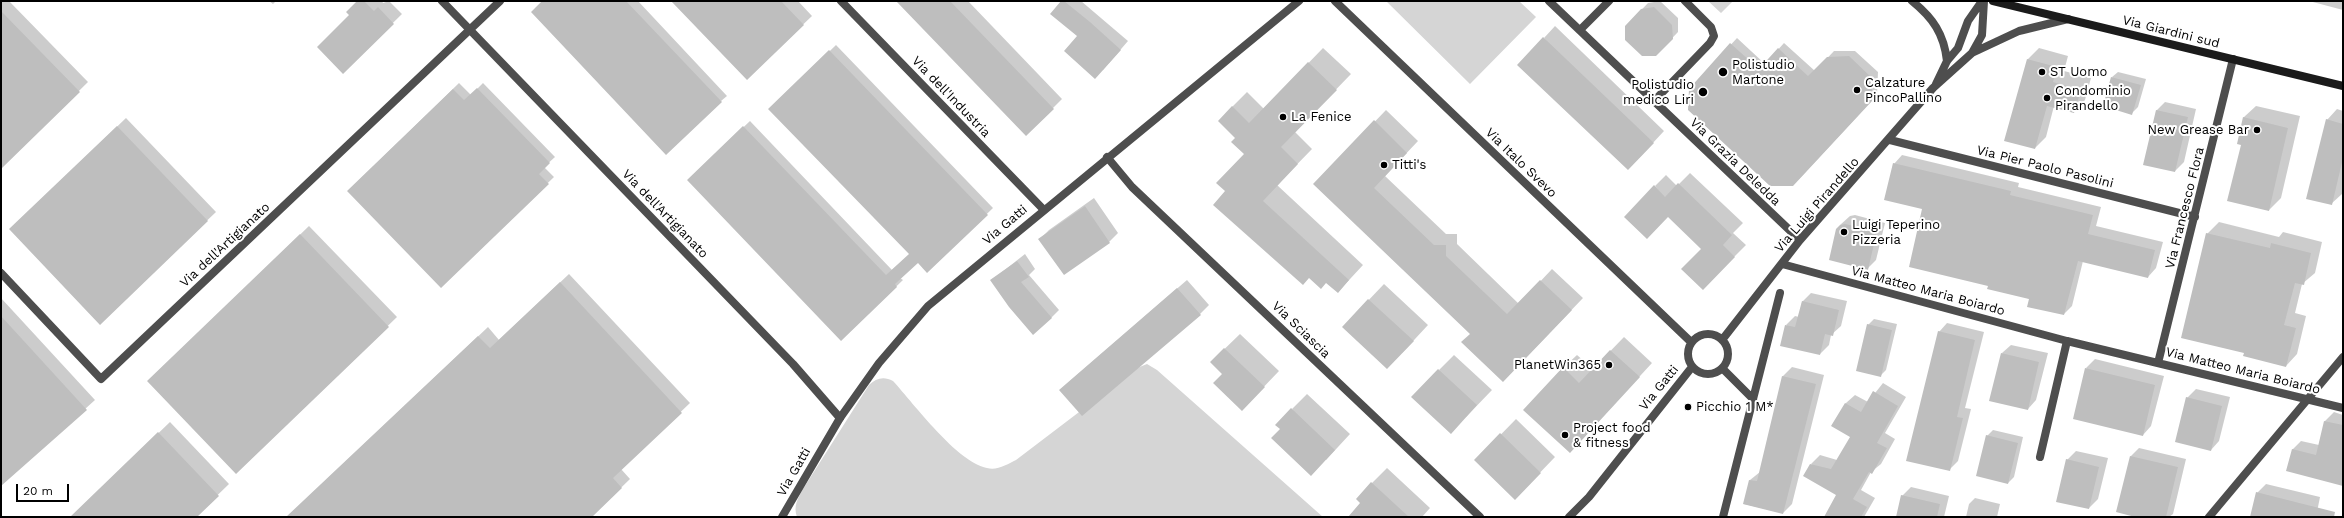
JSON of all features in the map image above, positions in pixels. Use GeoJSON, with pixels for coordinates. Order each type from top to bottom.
{"type":"FeatureCollection","features":[{"type":"Feature","properties":{"kind":"main road","name":"Via Giardini sud"},"geometry":{"type":"LineString","coordinates":[[1993,1],[2343,86]]}},
{"type":"Feature","properties":{"kind":"street","name":"Via dell'Artigianato"},"geometry":{"type":"LineString","coordinates":[[442,1],[471,29],[793,364],[840,418]]}},
{"type":"Feature","properties":{"kind":"street"},"geometry":{"type":"LineString","coordinates":[[471,29],[500,1]]}},
{"type":"Feature","properties":{"kind":"street","name":"Via dell'Industria"},"geometry":{"type":"LineString","coordinates":[[841,1],[1043,209]]}},
{"type":"Feature","properties":{"kind":"street","name":"Via Gatti"},"geometry":{"type":"LineString","coordinates":[[782,517],[840,418],[879,363],[928,306],[1043,209],[1299,1]]}},
{"type":"Feature","properties":{"kind":"street","name":"Via Italo Svevo"},"geometry":{"type":"LineString","coordinates":[[1335,1],[1691,342]]}},
{"type":"Feature","properties":{"kind":"street","name":"Via Grazia Deledda"},"geometry":{"type":"LineString","coordinates":[[1549,1],[1800,240]]}},
{"type":"Feature","properties":{"kind":"street"},"geometry":{"type":"LineString","coordinates":[[1580,30],[1609,1]]}},
{"type":"Feature","properties":{"kind":"street"},"geometry":{"type":"LineString","coordinates":[[1654,101],[1710,43],[1714,36],[1711,28],[1684,1]]}},
{"type":"Feature","properties":{"kind":"street"},"geometry":{"type":"LineString","coordinates":[[1912,1],[1927,13],[1938,28],[1945,44],[1947,61]]}},
{"type":"Feature","properties":{"kind":"street","name":"Via Luigi Pirandello"},"geometry":{"type":"LineString","coordinates":[[1934,88],[1947,61],[1958,48],[1968,21],[1983,1]]}},
{"type":"Feature","properties":{"kind":"street","name":"Via Luigi Pirandello"},"geometry":{"type":"LineString","coordinates":[[1972,53],[1982,34],[1983,1]]}},
{"type":"Feature","properties":{"kind":"street","name":"Via Luigi Pirandello"},"geometry":{"type":"LineString","coordinates":[[1722,340],[1800,240],[1890,140],[1934,88],[1972,53],[2019,31],[2068,19]]}},
{"type":"Feature","properties":{"kind":"street","name":"Via dell'Artigianato"},"geometry":{"type":"LineString","coordinates":[[1,273],[101,379],[471,29]]}},
{"type":"Feature","properties":{"kind":"street","name":"Via Francesco Flora"},"geometry":{"type":"LineString","coordinates":[[2158,363],[2233,59]]}},
{"type":"Feature","properties":{"kind":"street","name":"Via Pier Paolo Pasolini"},"geometry":{"type":"LineString","coordinates":[[1890,140],[2195,217]]}},
{"type":"Feature","properties":{"kind":"street","name":"Via Sciascia"},"geometry":{"type":"LineString","coordinates":[[1107,157],[1132,187],[1480,517]]}},
{"type":"Feature","properties":{"kind":"street","name":"Via Matteo Maria Boiardo"},"geometry":{"type":"LineString","coordinates":[[1782,264],[2067,341],[2343,408]]}},
{"type":"Feature","properties":{"kind":"street"},"geometry":{"type":"LineString","coordinates":[[1723,517],[1780,293]]}},
{"type":"Feature","properties":{"kind":"street"},"geometry":{"type":"LineString","coordinates":[[1706,333],[1712,334],[1722,340],[1726,345],[1728,357],[1722,368],[1707,374],[1692,367],[1687,352],[1691,342],[1706,333]]}},
{"type":"Feature","properties":{"kind":"street"},"geometry":{"type":"LineString","coordinates":[[2040,457],[2067,341]]}},
{"type":"Feature","properties":{"kind":"street"},"geometry":{"type":"LineString","coordinates":[[2209,517],[2308,400],[2343,356]]}},
{"type":"Feature","properties":{"kind":"street","name":"Via Gatti"},"geometry":{"type":"LineString","coordinates":[[1569,517],[1589,496],[1692,367]]}},
{"type":"Feature","properties":{"kind":"street"},"geometry":{"type":"LineString","coordinates":[[1722,368],[1753,399]]}},
{"type":"Feature","properties":{"kind":"shaded area"},"geometry":{"type":"Polygon","coordinates":[[[1386,1],[1519,1],[1536,17],[1470,84],[1386,1]]]}},
{"type":"Feature","properties":{"kind":"shaded area"},"geometry":{"type":"Polygon","coordinates":[[[1708,1],[1733,1],[1721,13],[1708,1]]]}},
{"type":"Feature","properties":{"kind":"shaded area"},"geometry":{"type":"Polygon","coordinates":[[[1147,364],[1157,370],[1323,517],[797,517],[796,506],[803,489],[869,385],[877,379],[883,378],[893,381],[937,431],[963,455],[975,464],[995,469],[1016,460],[1137,368],[1147,364]]]}},
{"type":"Feature","properties":{"kind":"building"},"geometry":{"type":"Polygon","coordinates":[[[357,1],[364,1],[374,11],[378,7],[394,24],[343,74],[317,47],[349,15],[346,12],[357,1]]]}},
{"type":"Feature","properties":{"kind":"building"},"geometry":{"type":"Polygon","coordinates":[[[542,1],[626,1],[722,102],[666,155],[531,12],[542,1]]]}},
{"type":"Feature","properties":{"kind":"building"},"geometry":{"type":"Polygon","coordinates":[[[671,1],[781,1],[804,25],[747,80],[671,1]]]}},
{"type":"Feature","properties":{"kind":"building"},"geometry":{"type":"Polygon","coordinates":[[[896,1],[950,1],[1054,109],[1026,136],[896,1]]]}},
{"type":"Feature","properties":{"kind":"building"},"geometry":{"type":"Polygon","coordinates":[[[1061,1],[1064,1],[1090,22],[1121,50],[1095,79],[1064,51],[1077,36],[1050,14],[1061,1]]]}},
{"type":"Feature","properties":{"kind":"building"},"geometry":{"type":"Polygon","coordinates":[[[1654,7],[1672,25],[1673,39],[1656,56],[1642,56],[1625,40],[1625,26],[1641,9],[1654,7]]]}},
{"type":"Feature","properties":{"kind":"building"},"geometry":{"type":"Polygon","coordinates":[[[1,11],[80,92],[1,169],[1,11]]]}},
{"type":"Feature","properties":{"kind":"building"},"geometry":{"type":"Polygon","coordinates":[[[1543,37],[1654,143],[1628,170],[1517,65],[1543,37]]]}},
{"type":"Feature","properties":{"kind":"building"},"geometry":{"type":"Polygon","coordinates":[[[1730,43],[1759,69],[1778,48],[1808,76],[1827,57],[1849,56],[1872,78],[1872,101],[1793,186],[1770,186],[1688,110],[1689,89],[1730,43]]]}},
{"type":"Feature","properties":{"kind":"building"},"geometry":{"type":"Polygon","coordinates":[[[829,50],[988,215],[927,273],[918,263],[895,284],[897,287],[841,341],[687,180],[743,126],[886,275],[909,254],[768,109],[829,50]]]}},
{"type":"Feature","properties":{"kind":"building","name":"Condominio Pirandello"},"geometry":{"type":"Polygon","coordinates":[[[2027,59],[2057,67],[2053,82],[2081,90],[2074,113],[2047,106],[2035,149],[2004,141],[2027,59]]]}},
{"type":"Feature","properties":{"kind":"building"},"geometry":{"type":"Polygon","coordinates":[[[1308,62],[1337,90],[1281,147],[1298,164],[1263,201],[1349,280],[1338,293],[1326,283],[1321,289],[1309,278],[1303,285],[1213,205],[1225,191],[1216,183],[1244,154],[1231,142],[1235,138],[1218,121],[1232,106],[1249,123],[1308,62]]]}},
{"type":"Feature","properties":{"kind":"building"},"geometry":{"type":"Polygon","coordinates":[[[2111,77],[2141,85],[2132,115],[2103,106],[2111,77]]]}},
{"type":"Feature","properties":{"kind":"building"},"geometry":{"type":"Polygon","coordinates":[[[477,88],[550,163],[539,174],[549,184],[441,288],[347,191],[453,89],[464,100],[477,88]]]}},
{"type":"Feature","properties":{"kind":"building"},"geometry":{"type":"Polygon","coordinates":[[[2156,110],[2188,117],[2175,172],[2143,165],[2156,110]]]}},
{"type":"Feature","properties":{"kind":"building"},"geometry":{"type":"Polygon","coordinates":[[[2243,117],[2288,128],[2269,211],[2227,201],[2241,145],[2237,144],[2243,117]]]}},
{"type":"Feature","properties":{"kind":"building"},"geometry":{"type":"Polygon","coordinates":[[[2326,119],[2343,124],[2343,158],[2332,205],[2306,199],[2326,119]]]}},
{"type":"Feature","properties":{"kind":"building"},"geometry":{"type":"Polygon","coordinates":[[[1374,120],[1407,153],[1374,188],[1434,245],[1446,245],[1446,256],[1507,314],[1540,280],[1572,310],[1503,382],[1461,342],[1470,334],[1313,184],[1374,120]]]}},
{"type":"Feature","properties":{"kind":"building"},"geometry":{"type":"Polygon","coordinates":[[[117,126],[208,221],[100,325],[9,229],[117,126]]]}},
{"type":"Feature","properties":{"kind":"building"},"geometry":{"type":"Polygon","coordinates":[[[1893,163],[2011,191],[2010,195],[2093,215],[2088,234],[2155,250],[2148,278],[2078,261],[2064,315],[2027,307],[2029,299],[1987,289],[1988,286],[1909,267],[1922,209],[1884,200],[1893,163]]]}},
{"type":"Feature","properties":{"kind":"building"},"geometry":{"type":"Polygon","coordinates":[[[1678,183],[1732,235],[1723,245],[1735,257],[1703,290],[1681,269],[1701,249],[1668,217],[1647,239],[1624,217],[1654,185],[1665,197],[1678,183]]]}},
{"type":"Feature","properties":{"kind":"building"},"geometry":{"type":"Polygon","coordinates":[[[1085,206],[1110,243],[1064,275],[1038,239],[1085,206]]]}},
{"type":"Feature","properties":{"kind":"building"},"geometry":{"type":"Polygon","coordinates":[[[1845,224],[1877,231],[1868,270],[1829,260],[1836,229],[1840,225],[1845,224]]]}},
{"type":"Feature","properties":{"kind":"building"},"geometry":{"type":"Polygon","coordinates":[[[2206,233],[2270,248],[2271,243],[2311,253],[2304,285],[2295,283],[2284,325],[2296,328],[2286,367],[2243,356],[2244,353],[2181,338],[2206,233]]]}},
{"type":"Feature","properties":{"kind":"building"},"geometry":{"type":"Polygon","coordinates":[[[300,234],[389,327],[236,474],[147,381],[300,234]]]}},
{"type":"Feature","properties":{"kind":"building"},"geometry":{"type":"Polygon","coordinates":[[[1017,261],[1029,277],[1021,282],[1052,318],[1033,335],[1009,307],[990,280],[1017,261]]]}},
{"type":"Feature","properties":{"kind":"building"},"geometry":{"type":"Polygon","coordinates":[[[560,282],[682,413],[613,478],[622,488],[592,517],[286,517],[478,336],[490,348],[560,282]]]}},
{"type":"Feature","properties":{"kind":"building"},"geometry":{"type":"Polygon","coordinates":[[[1177,288],[1201,315],[1082,416],[1059,390],[1177,288]]]}},
{"type":"Feature","properties":{"kind":"building"},"geometry":{"type":"Polygon","coordinates":[[[1368,299],[1414,341],[1387,369],[1342,327],[1368,299]]]}},
{"type":"Feature","properties":{"kind":"building"},"geometry":{"type":"Polygon","coordinates":[[[1802,301],[1839,310],[1833,336],[1825,334],[1820,355],[1780,346],[1785,325],[1795,327],[1802,301]]]}},
{"type":"Feature","properties":{"kind":"building"},"geometry":{"type":"Polygon","coordinates":[[[1,316],[87,410],[1,486],[1,316]]]}},
{"type":"Feature","properties":{"kind":"building"},"geometry":{"type":"Polygon","coordinates":[[[1867,324],[1892,330],[1881,377],[1856,371],[1867,324]]]}},
{"type":"Feature","properties":{"kind":"building"},"geometry":{"type":"Polygon","coordinates":[[[1938,331],[1975,340],[1957,417],[1963,418],[1950,471],[1906,461],[1938,331]]]}},
{"type":"Feature","properties":{"kind":"building"},"geometry":{"type":"Polygon","coordinates":[[[1224,348],[1265,387],[1242,411],[1213,383],[1222,374],[1210,362],[1224,348]]]}},
{"type":"Feature","properties":{"kind":"building"},"geometry":{"type":"Polygon","coordinates":[[[1610,350],[1640,377],[1570,453],[1523,410],[1563,367],[1579,383],[1610,350]]]}},
{"type":"Feature","properties":{"kind":"building"},"geometry":{"type":"Polygon","coordinates":[[[2001,353],[2039,362],[2028,410],[1989,401],[2001,353]]]}},
{"type":"Feature","properties":{"kind":"building"},"geometry":{"type":"Polygon","coordinates":[[[2085,368],[2155,385],[2143,436],[2073,419],[2085,368]]]}},
{"type":"Feature","properties":{"kind":"building"},"geometry":{"type":"Polygon","coordinates":[[[1438,369],[1477,405],[1451,434],[1411,397],[1438,369]]]}},
{"type":"Feature","properties":{"kind":"building"},"geometry":{"type":"Polygon","coordinates":[[[1782,376],[1816,384],[1783,514],[1743,504],[1749,480],[1757,481],[1782,376]]]}},
{"type":"Feature","properties":{"kind":"building"},"geometry":{"type":"Polygon","coordinates":[[[1873,391],[1898,406],[1877,443],[1887,448],[1872,474],[1869,472],[1853,499],[1867,507],[1861,517],[1824,517],[1836,495],[1803,476],[1810,464],[1831,469],[1850,437],[1831,426],[1845,403],[1861,412],[1873,391]]]}},
{"type":"Feature","properties":{"kind":"building"},"geometry":{"type":"Polygon","coordinates":[[[2186,397],[2222,406],[2211,451],[2175,442],[2186,397]]]}},
{"type":"Feature","properties":{"kind":"building"},"geometry":{"type":"Polygon","coordinates":[[[1291,408],[1335,450],[1311,476],[1271,438],[1280,429],[1275,425],[1291,408]]]}},
{"type":"Feature","properties":{"kind":"building"},"geometry":{"type":"Polygon","coordinates":[[[2324,421],[2343,425],[2343,486],[2286,471],[2292,449],[2316,455],[2324,421]]]}},
{"type":"Feature","properties":{"kind":"building"},"geometry":{"type":"Polygon","coordinates":[[[158,432],[219,496],[197,517],[70,517],[158,432]]]}},
{"type":"Feature","properties":{"kind":"building"},"geometry":{"type":"Polygon","coordinates":[[[1500,433],[1541,473],[1515,500],[1474,460],[1500,433]]]}},
{"type":"Feature","properties":{"kind":"building"},"geometry":{"type":"Polygon","coordinates":[[[1986,435],[2018,443],[2008,484],[1976,476],[1986,435]]]}},
{"type":"Feature","properties":{"kind":"building"},"geometry":{"type":"Polygon","coordinates":[[[2130,456],[2178,467],[2166,517],[2135,517],[2116,512],[2130,456]]]}},
{"type":"Feature","properties":{"kind":"building"},"geometry":{"type":"Polygon","coordinates":[[[2066,459],[2099,467],[2089,509],[2056,502],[2066,459]]]}},
{"type":"Feature","properties":{"kind":"building"},"geometry":{"type":"Polygon","coordinates":[[[1371,482],[1409,517],[1348,517],[1360,503],[1356,499],[1371,482]]]}},
{"type":"Feature","properties":{"kind":"building"},"geometry":{"type":"Polygon","coordinates":[[[2256,492],[2335,512],[2334,517],[2250,517],[2256,492]]]}},
{"type":"Feature","properties":{"kind":"building"},"geometry":{"type":"Polygon","coordinates":[[[1901,495],[1940,504],[1937,517],[1896,517],[1901,495]]]}},
{"type":"Feature","properties":{"kind":"place","name":"Polistudio Martone"},"geometry":{"type":"Point","coordinates":[1723,72]}},
{"type":"Feature","properties":{"kind":"place","name":"ST Uomo"},"geometry":{"type":"Point","coordinates":[2042,72]}},
{"type":"Feature","properties":{"kind":"place","name":"Calzature PincoPallino"},"geometry":{"type":"Point","coordinates":[1857,90]}},
{"type":"Feature","properties":{"kind":"place","name":"Polistudio medico Liri"},"geometry":{"type":"Point","coordinates":[1703,92]}},
{"type":"Feature","properties":{"kind":"place","name":"Condominio Pirandello"},"geometry":{"type":"Point","coordinates":[2047,98]}},
{"type":"Feature","properties":{"kind":"place","name":"La Fenice"},"geometry":{"type":"Point","coordinates":[1283,117]}},
{"type":"Feature","properties":{"kind":"place","name":"New Grease Bar"},"geometry":{"type":"Point","coordinates":[2257,130]}},
{"type":"Feature","properties":{"kind":"place","name":"Titti's"},"geometry":{"type":"Point","coordinates":[1384,165]}},
{"type":"Feature","properties":{"kind":"place","name":"Luigi Teperino Pizzeria"},"geometry":{"type":"Point","coordinates":[1844,232]}},
{"type":"Feature","properties":{"kind":"place","name":"PlanetWin365"},"geometry":{"type":"Point","coordinates":[1609,365]}},
{"type":"Feature","properties":{"kind":"place","name":"Picchio 1 M*"},"geometry":{"type":"Point","coordinates":[1688,407]}},
{"type":"Feature","properties":{"kind":"place","name":"Project food & fitness"},"geometry":{"type":"Point","coordinates":[1565,435]}}]}
